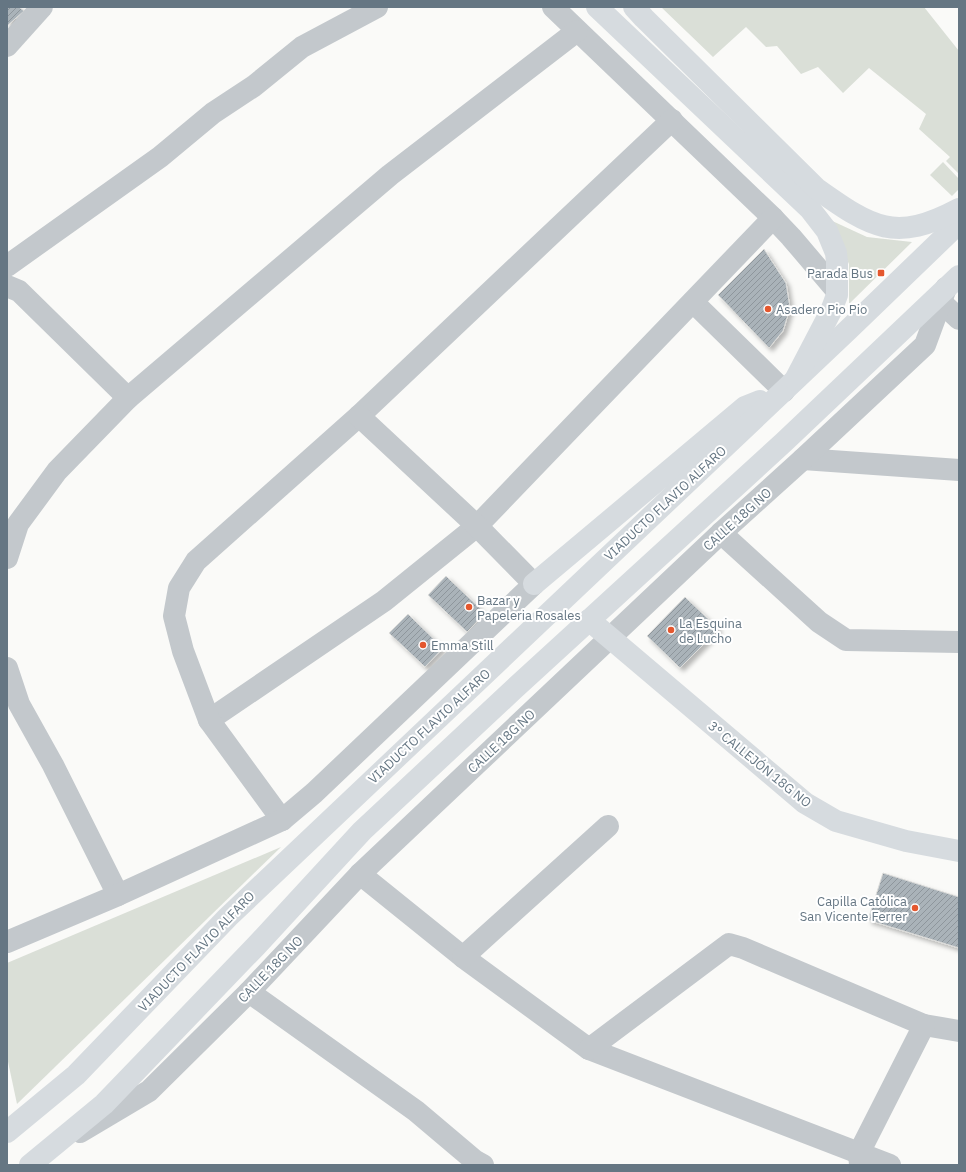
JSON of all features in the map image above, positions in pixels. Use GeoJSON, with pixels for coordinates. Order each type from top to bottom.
{"type":"FeatureCollection","features":[{"type":"Feature","properties":{"kind":"main road"},"geometry":{"type":"LineString","coordinates":[[534,584],[745,407],[784,390],[831,312],[837,291],[836,253],[827,231],[810,209],[597,7]]}},
{"type":"Feature","properties":{"kind":"main road"},"geometry":{"type":"LineString","coordinates":[[634,7],[817,189],[843,208],[871,222],[899,229],[913,228],[931,222],[959,209]]}},
{"type":"Feature","properties":{"kind":"main road","name":"VIADUCTO FLAVIO ALFARO"},"geometry":{"type":"LineString","coordinates":[[7,1132],[76,1075],[228,917],[959,223]]}},
{"type":"Feature","properties":{"kind":"main road"},"geometry":{"type":"LineString","coordinates":[[30,1165],[104,1104],[256,946],[362,831],[514,688],[784,442],[949,289]]}},
{"type":"Feature","properties":{"kind":"main road","name":"3° CALLEJÓN 18G NO"},"geometry":{"type":"LineString","coordinates":[[589,620],[805,803],[836,821],[906,841],[959,851]]}},
{"type":"Feature","properties":{"kind":"street"},"geometry":{"type":"LineString","coordinates":[[7,266],[160,158],[213,113],[254,86],[302,47],[377,7]]}},
{"type":"Feature","properties":{"kind":"street"},"geometry":{"type":"LineString","coordinates":[[553,7],[773,218],[837,291]]}},
{"type":"Feature","properties":{"kind":"street"},"geometry":{"type":"LineString","coordinates":[[7,46],[40,8]]}},
{"type":"Feature","properties":{"kind":"street"},"geometry":{"type":"LineString","coordinates":[[7,558],[18,524],[57,471],[128,398],[390,175],[577,31]]}},
{"type":"Feature","properties":{"kind":"street"},"geometry":{"type":"LineString","coordinates":[[282,820],[209,720],[183,651],[174,616],[179,588],[196,561],[359,416],[672,120]]}},
{"type":"Feature","properties":{"kind":"street"},"geometry":{"type":"LineString","coordinates":[[209,720],[384,601],[477,526],[773,218]]}},
{"type":"Feature","properties":{"kind":"street"},"geometry":{"type":"LineString","coordinates":[[7,286],[19,290],[128,398]]}},
{"type":"Feature","properties":{"kind":"street"},"geometry":{"type":"LineString","coordinates":[[949,289],[959,319]]}},
{"type":"Feature","properties":{"kind":"street","name":"CALLE 18G NO"},"geometry":{"type":"LineString","coordinates":[[24,1165],[149,1091],[249,992],[360,874],[720,533],[803,459],[925,345],[949,289]]}},
{"type":"Feature","properties":{"kind":"street"},"geometry":{"type":"LineString","coordinates":[[693,302],[784,390]]}},
{"type":"Feature","properties":{"kind":"street"},"geometry":{"type":"LineString","coordinates":[[7,942],[118,895],[282,820],[314,793],[534,584],[477,526],[359,416]]}},
{"type":"Feature","properties":{"kind":"street"},"geometry":{"type":"LineString","coordinates":[[803,459],[959,470]]}},
{"type":"Feature","properties":{"kind":"street"},"geometry":{"type":"LineString","coordinates":[[720,533],[819,622],[846,640],[959,642]]}},
{"type":"Feature","properties":{"kind":"street"},"geometry":{"type":"LineString","coordinates":[[7,668],[19,704],[53,765],[118,895]]}},
{"type":"Feature","properties":{"kind":"street"},"geometry":{"type":"LineString","coordinates":[[463,957],[608,826]]}},
{"type":"Feature","properties":{"kind":"street"},"geometry":{"type":"LineString","coordinates":[[360,874],[463,957],[589,1048],[859,1159],[890,1165]]}},
{"type":"Feature","properties":{"kind":"street"},"geometry":{"type":"LineString","coordinates":[[589,1048],[729,944],[743,948],[924,1025],[959,1031]]}},
{"type":"Feature","properties":{"kind":"street"},"geometry":{"type":"LineString","coordinates":[[249,992],[416,1111],[474,1163]]}},
{"type":"Feature","properties":{"kind":"street"},"geometry":{"type":"LineString","coordinates":[[859,1159],[924,1025]]}},
{"type":"Feature","properties":{"kind":"shaded area"},"geometry":{"type":"Polygon","coordinates":[[[661,7],[924,7],[959,51],[959,174],[946,161],[950,157],[919,129],[926,114],[869,68],[843,93],[818,67],[801,74],[777,46],[766,47],[746,27],[713,57],[661,7]]]}},
{"type":"Feature","properties":{"kind":"shaded area"},"geometry":{"type":"Polygon","coordinates":[[[943,162],[959,179],[959,189],[952,196],[930,175],[943,162]]]}},
{"type":"Feature","properties":{"kind":"shaded area"},"geometry":{"type":"Polygon","coordinates":[[[828,219],[867,237],[912,242],[849,304],[849,264],[828,219]]]}},
{"type":"Feature","properties":{"kind":"shaded area"},"geometry":{"type":"Polygon","coordinates":[[[281,847],[17,1104],[7,1057],[7,963],[281,847]]]}},
{"type":"Feature","properties":{"kind":"building"},"geometry":{"type":"Polygon","coordinates":[[[7,7],[19,7],[24,11],[7,26],[7,7]]]}},
{"type":"Feature","properties":{"kind":"building"},"geometry":{"type":"Polygon","coordinates":[[[764,249],[786,283],[790,308],[783,331],[769,348],[718,295],[764,249]]]}},
{"type":"Feature","properties":{"kind":"building"},"geometry":{"type":"Polygon","coordinates":[[[446,576],[485,613],[467,632],[428,595],[446,576]]]}},
{"type":"Feature","properties":{"kind":"building"},"geometry":{"type":"Polygon","coordinates":[[[685,597],[719,629],[680,668],[647,636],[685,597]]]}},
{"type":"Feature","properties":{"kind":"building"},"geometry":{"type":"Polygon","coordinates":[[[408,614],[443,648],[425,667],[389,633],[408,614]]]}},
{"type":"Feature","properties":{"kind":"building","name":"Capilla Católica San Vicente Ferrer"},"geometry":{"type":"Polygon","coordinates":[[[883,873],[959,897],[959,948],[868,920],[883,873]]]}},
{"type":"Feature","properties":{"kind":"place","name":"Parada Bus"},"geometry":{"type":"Point","coordinates":[881,273]}},
{"type":"Feature","properties":{"kind":"place","name":"Asadero Pio Pio"},"geometry":{"type":"Point","coordinates":[768,309]}},
{"type":"Feature","properties":{"kind":"place","name":"Bazar y Papeleria Rosales"},"geometry":{"type":"Point","coordinates":[469,607]}},
{"type":"Feature","properties":{"kind":"place","name":"La Esquina de Lucho"},"geometry":{"type":"Point","coordinates":[671,630]}},
{"type":"Feature","properties":{"kind":"place","name":"Emma Still"},"geometry":{"type":"Point","coordinates":[423,645]}},
{"type":"Feature","properties":{"kind":"place","name":"Capilla Católica San Vicente Ferrer"},"geometry":{"type":"Point","coordinates":[915,908]}}]}
